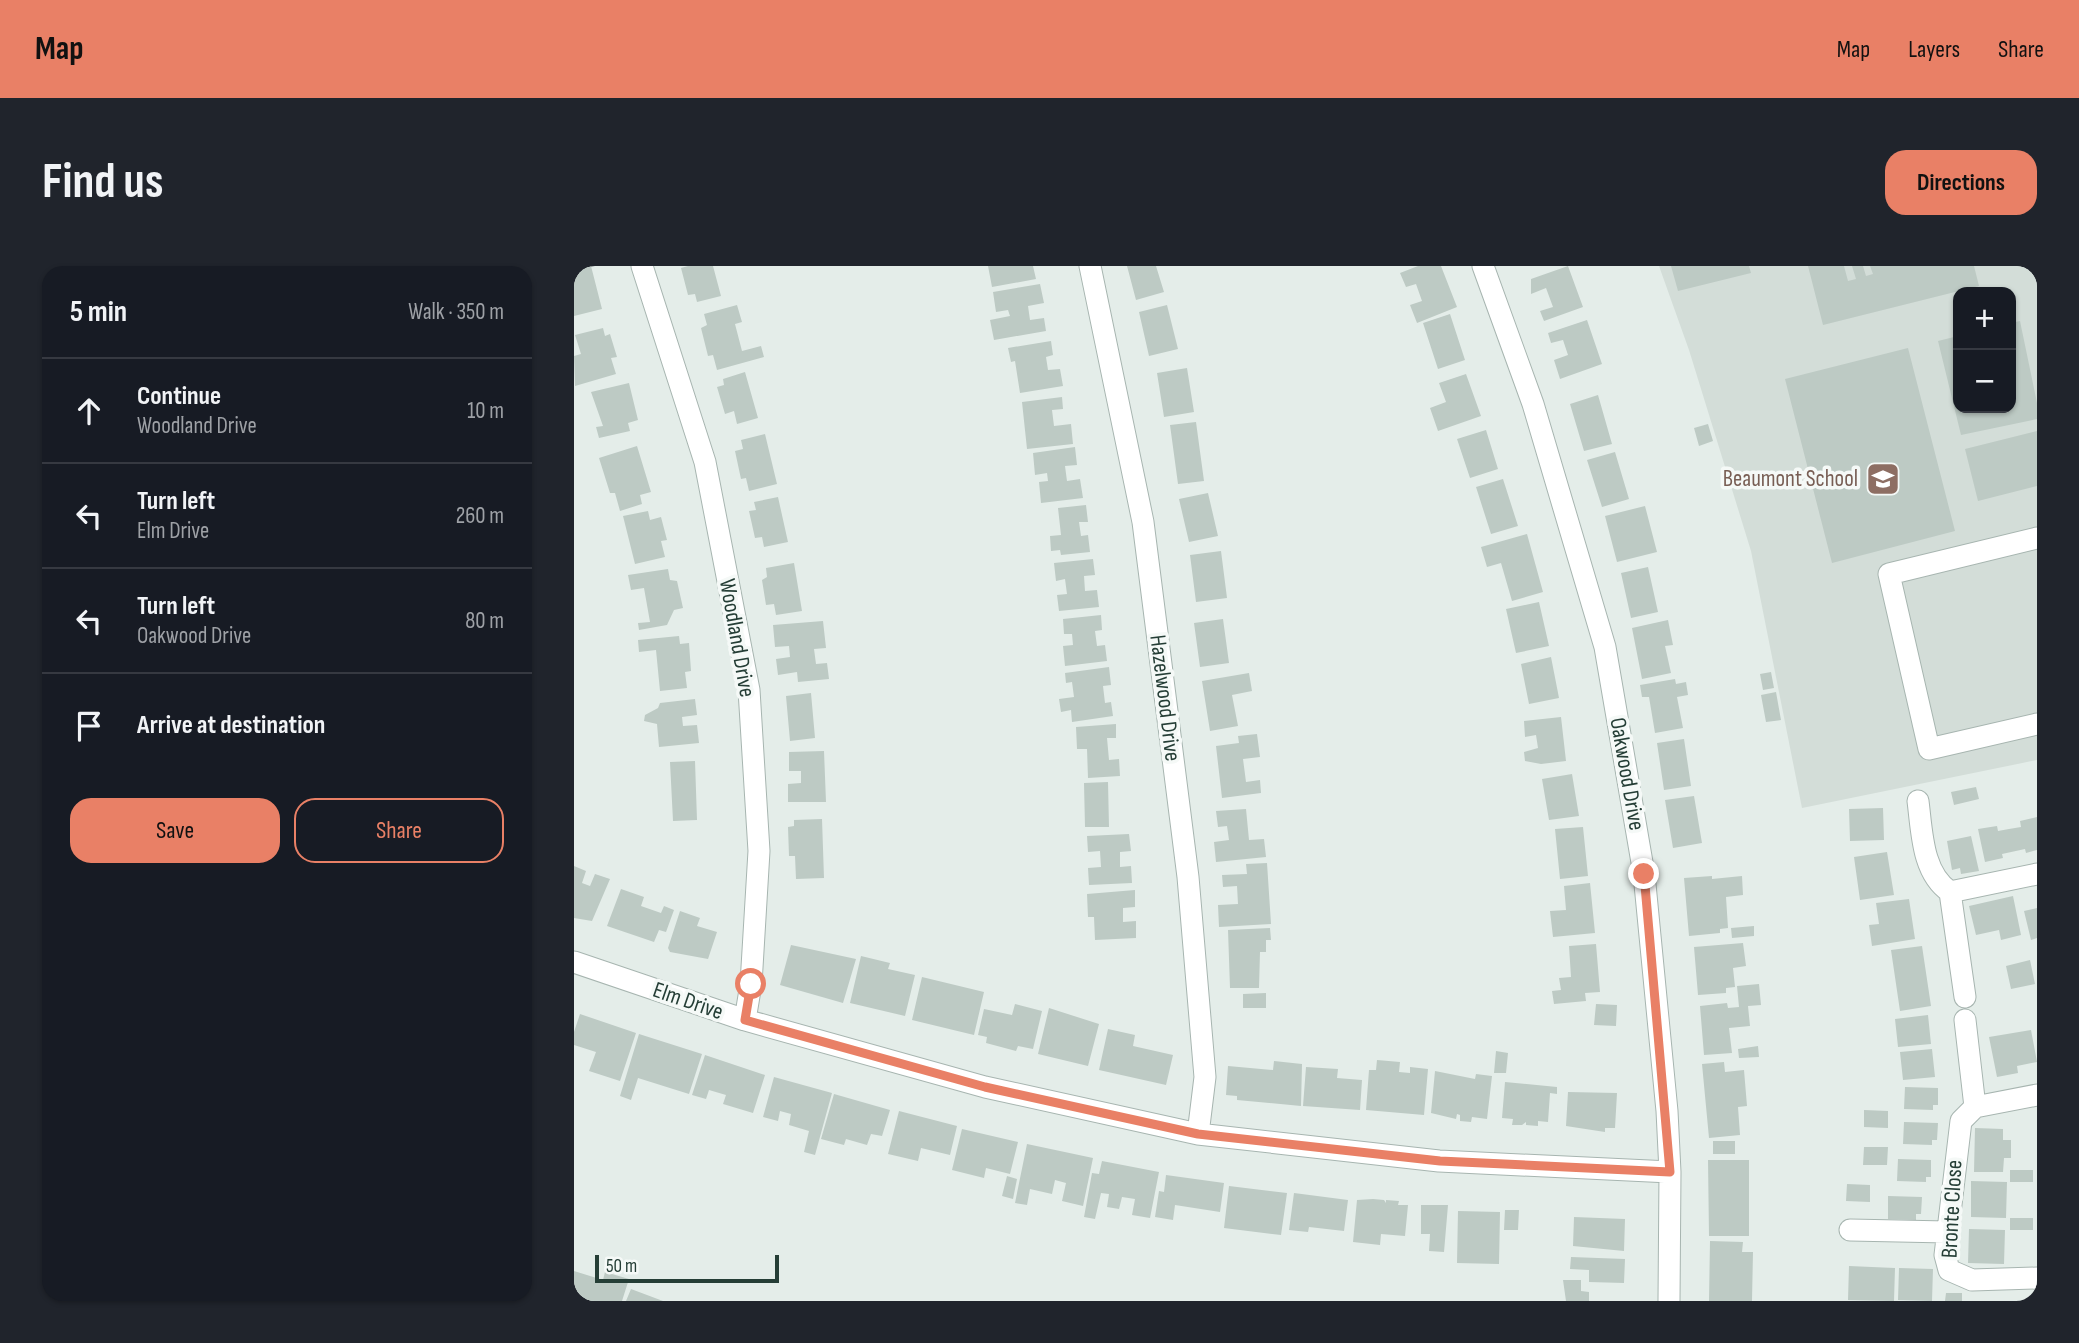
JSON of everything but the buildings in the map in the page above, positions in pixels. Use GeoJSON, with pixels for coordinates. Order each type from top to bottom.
{"type":"FeatureCollection","features":[{"type":"Feature","properties":{"kind":"street","name":"Woodland Drive"},"geometry":{"type":"LineString","coordinates":[[642,266],[705,462],[749,691],[759,851],[751,984],[745,1020]]}},
{"type":"Feature","properties":{"kind":"street","name":"Hazelwood Drive"},"geometry":{"type":"LineString","coordinates":[[1090,266],[1143,523],[1184,850],[1205,1077],[1198,1134]]}},
{"type":"Feature","properties":{"kind":"street","name":"Oakwood Drive"},"geometry":{"type":"LineString","coordinates":[[1483,266],[1533,404],[1605,647],[1644,874],[1670,1172],[1669,1301]]}},
{"type":"Feature","properties":{"kind":"street"},"geometry":{"type":"LineString","coordinates":[[2037,538],[1889,574],[1929,749],[2037,724]]}},
{"type":"Feature","properties":{"kind":"street"},"geometry":{"type":"LineString","coordinates":[[1918,801],[1923,841],[1932,874],[1939,885],[1950,892],[2037,874]]}},
{"type":"Feature","properties":{"kind":"street"},"geometry":{"type":"LineString","coordinates":[[1950,892],[1965,997]]}},
{"type":"Feature","properties":{"kind":"street","name":"Elm Drive"},"geometry":{"type":"LineString","coordinates":[[574,962],[745,1020],[985,1087],[1198,1134],[1440,1161],[1670,1172]]}},
{"type":"Feature","properties":{"kind":"street"},"geometry":{"type":"LineString","coordinates":[[1965,1020],[1975,1107],[2037,1095]]}},
{"type":"Feature","properties":{"kind":"street","name":"Bronte Close"},"geometry":{"type":"LineString","coordinates":[[1975,1107],[1961,1121],[1957,1133],[1946,1264],[1958,1275],[1972,1280],[2037,1278]]}},
{"type":"Feature","properties":{"kind":"street"},"geometry":{"type":"LineString","coordinates":[[1850,1230],[1947,1232]]}},
{"type":"Feature","properties":{"kind":"shaded area","name":"Beaumont School"},"geometry":{"type":"Polygon","coordinates":[[[1659,266],[2037,266],[2037,760],[1802,808],[1751,551],[1689,350],[1659,266]]]}},
{"type":"Feature","properties":{"kind":"place","name":"Beaumont School"},"geometry":{"type":"Point","coordinates":[1883,479]}},
{"type":"Feature","properties":{"kind":"route"},"geometry":{"type":"LineString","coordinates":[[751,984],[745,1020],[985,1087],[1112,1117],[1198,1134],[1440,1161],[1670,1172],[1667,1111],[1644,874]]}}]}
